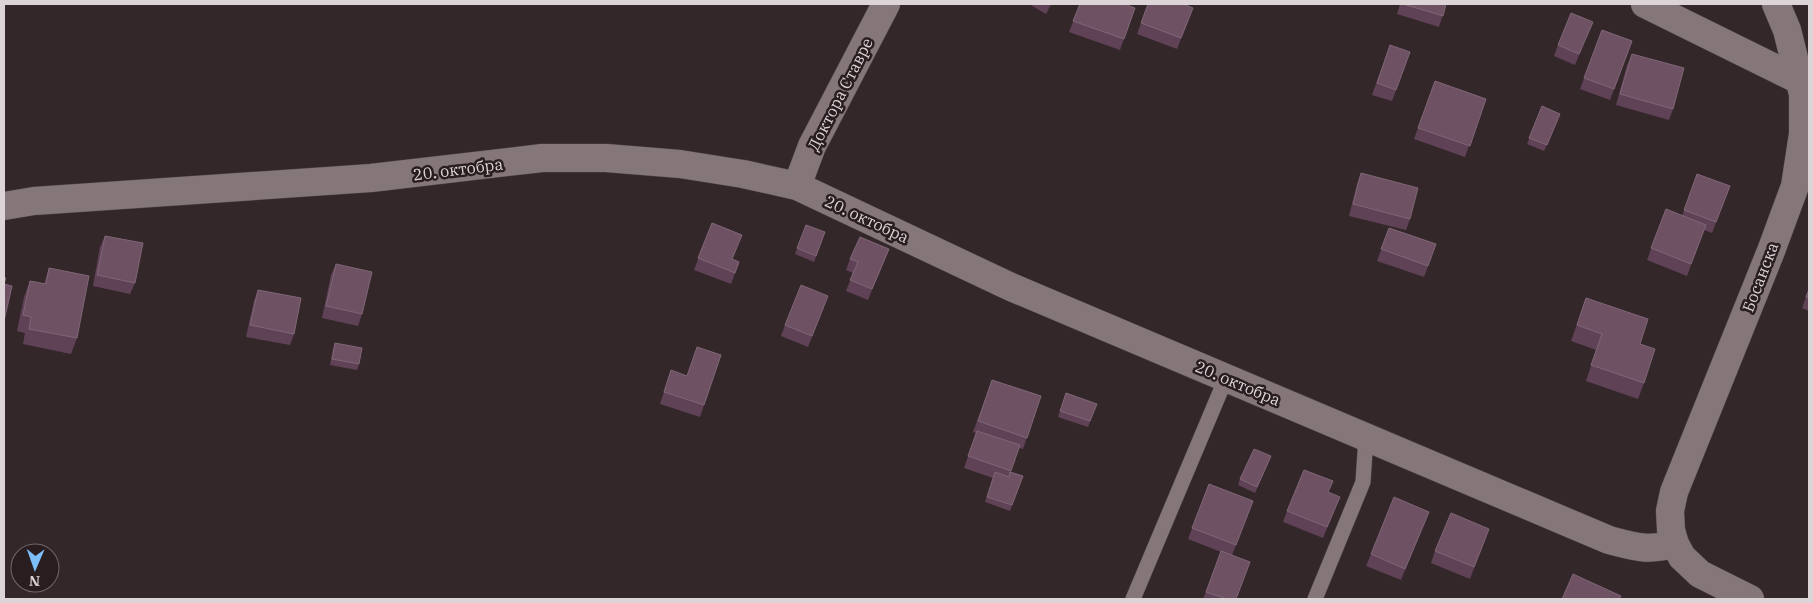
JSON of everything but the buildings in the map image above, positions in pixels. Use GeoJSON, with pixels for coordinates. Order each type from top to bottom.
{"type":"FeatureCollection","features":[{"type":"Feature","properties":{"kind":"street","name":"Доктора Ставре"},"geometry":{"type":"LineString","coordinates":[[797,186],[812,146],[886,4]]}},
{"type":"Feature","properties":{"kind":"street"},"geometry":{"type":"LineString","coordinates":[[1646,4],[1799,80]]}},
{"type":"Feature","properties":{"kind":"street","name":"Босанска"},"geometry":{"type":"LineString","coordinates":[[1675,544],[1670,530],[1670,511],[1674,492],[1795,186],[1803,134],[1803,94],[1787,30],[1776,4]]}},
{"type":"Feature","properties":{"kind":"street","name":"20. октобра"},"geometry":{"type":"LineString","coordinates":[[4,206],[34,201],[372,178],[542,158],[606,158],[680,164],[743,174],[797,186],[1011,287],[1609,540],[1640,549],[1675,544]]}},
{"type":"Feature","properties":{"kind":"street"},"geometry":{"type":"LineString","coordinates":[[1675,544],[1682,557],[1700,574],[1750,599]]}},
{"type":"Feature","properties":{"kind":"lane"},"geometry":{"type":"LineString","coordinates":[[1133,599],[1226,378]]}},
{"type":"Feature","properties":{"kind":"lane"},"geometry":{"type":"LineString","coordinates":[[1315,599],[1363,482],[1366,437]]}}]}
